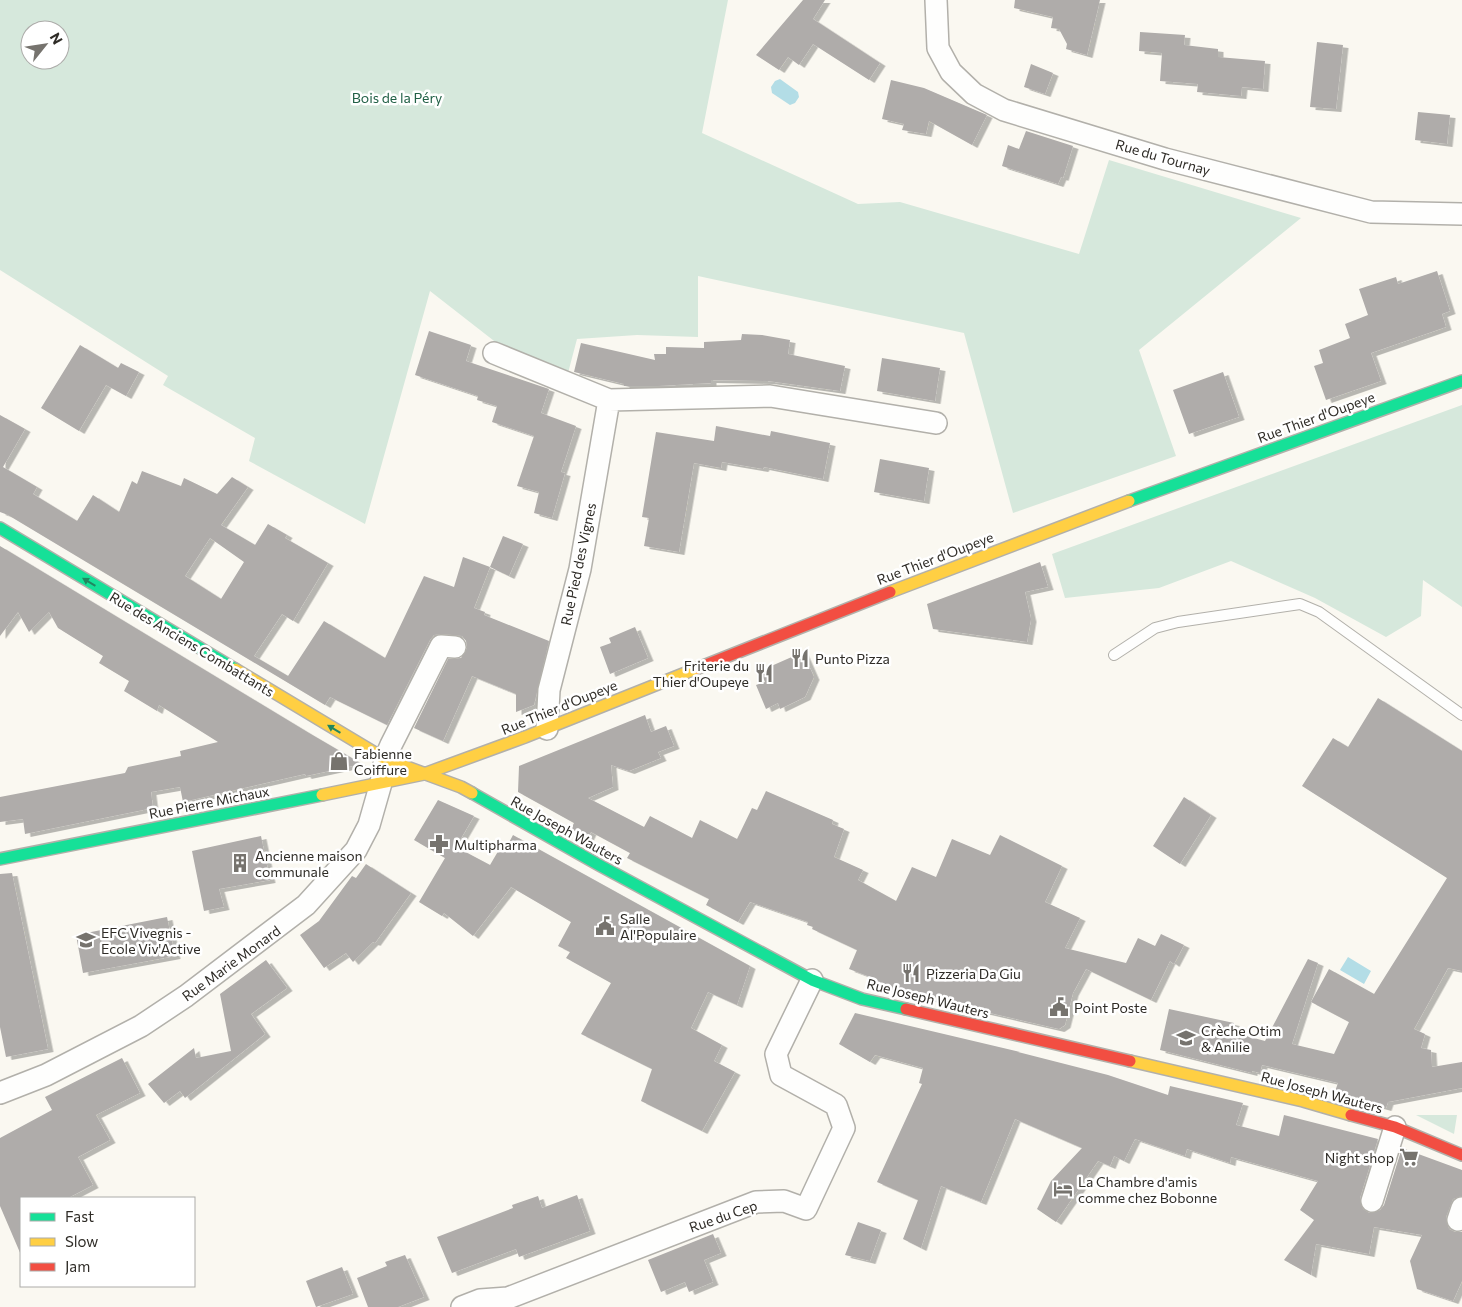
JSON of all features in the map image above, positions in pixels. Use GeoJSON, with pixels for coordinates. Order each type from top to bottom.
{"type":"FeatureCollection","features":[{"type":"Feature","properties":{"kind":"street","name":"Rue du Tournay"},"geometry":{"type":"LineString","coordinates":[[936,0],[938,48],[951,72],[974,94],[1004,110],[1166,159],[1371,212],[1462,214]]}},
{"type":"Feature","properties":{"kind":"street"},"geometry":{"type":"LineString","coordinates":[[494,353],[609,400],[770,396],[936,423]]}},
{"type":"Feature","properties":{"kind":"street","name":"Rue Thier d'Oupeye"},"geometry":{"type":"LineString","coordinates":[[424,774],[547,728],[1058,526],[1462,381]]}},
{"type":"Feature","properties":{"kind":"street","name":"Rue Pied des Vignes"},"geometry":{"type":"LineString","coordinates":[[547,728],[549,690],[580,569],[609,400]]}},
{"type":"Feature","properties":{"kind":"street","name":"Rue des Anciens Combattants"},"geometry":{"type":"LineString","coordinates":[[0,528],[385,759],[424,774]]}},
{"type":"Feature","properties":{"kind":"street"},"geometry":{"type":"LineString","coordinates":[[385,759],[441,646],[455,647]]}},
{"type":"Feature","properties":{"kind":"street","name":"Rue Marie Monard"},"geometry":{"type":"LineString","coordinates":[[0,1093],[46,1075],[141,1026],[186,996],[284,924],[306,905],[356,850],[369,825],[381,784],[385,759]]}},
{"type":"Feature","properties":{"kind":"street","name":"Rue Pierre Michaux"},"geometry":{"type":"LineString","coordinates":[[0,859],[424,774]]}},
{"type":"Feature","properties":{"kind":"street","name":"Rue Joseph Wauters"},"geometry":{"type":"LineString","coordinates":[[424,774],[461,788],[812,980],[862,999],[1304,1101],[1395,1127],[1462,1156]]}},
{"type":"Feature","properties":{"kind":"street","name":"Rue du Cep"},"geometry":{"type":"LineString","coordinates":[[462,1307],[480,1300],[508,1298],[756,1202],[784,1201],[806,1209],[844,1128],[836,1105],[781,1075],[776,1054],[812,980]]}},
{"type":"Feature","properties":{"kind":"street"},"geometry":{"type":"LineString","coordinates":[[1372,1201],[1395,1127]]}},
{"type":"Feature","properties":{"kind":"lane"},"geometry":{"type":"LineString","coordinates":[[1114,655],[1154,628],[1178,622],[1300,604],[1319,612],[1462,715]]}},
{"type":"Feature","properties":{"kind":"green space","name":"Bois de la Péry"},"geometry":{"type":"Polygon","coordinates":[[[0,0],[728,0],[702,133],[858,204],[900,202],[1079,254],[1109,160],[1301,218],[1139,350],[1176,456],[1013,513],[964,333],[698,276],[698,337],[637,335],[577,339],[568,373],[498,344],[430,291],[365,524],[249,461],[255,438],[163,385],[168,376],[0,270],[0,0]]]}},
{"type":"Feature","properties":{"kind":"green space"},"geometry":{"type":"Polygon","coordinates":[[[1462,405],[1462,607],[1423,580],[1421,616],[1386,637],[1315,598],[1231,561],[1159,588],[1065,598],[1052,554],[1462,405]]]}},
{"type":"Feature","properties":{"kind":"green space"},"geometry":{"type":"Polygon","coordinates":[[[1416,1115],[1457,1115],[1454,1134],[1416,1115]]]}},
{"type":"Feature","properties":{"kind":"water"},"geometry":{"type":"Polygon","coordinates":[[[780,79],[798,92],[799,97],[795,103],[790,105],[772,93],[771,87],[775,81],[780,79]]]}},
{"type":"Feature","properties":{"kind":"water"},"geometry":{"type":"Polygon","coordinates":[[[1348,957],[1371,971],[1364,984],[1340,970],[1348,957]]]}},
{"type":"Feature","properties":{"kind":"building"},"geometry":{"type":"Polygon","coordinates":[[[803,0],[825,0],[813,19],[880,63],[869,80],[813,44],[799,65],[788,57],[779,70],[756,55],[803,0]]]}},
{"type":"Feature","properties":{"kind":"building"},"geometry":{"type":"Polygon","coordinates":[[[1015,0],[1100,0],[1087,55],[1066,49],[1067,44],[1059,29],[1051,28],[1053,17],[1014,8],[1015,0]]]}},
{"type":"Feature","properties":{"kind":"building"},"geometry":{"type":"Polygon","coordinates":[[[1140,32],[1185,35],[1184,45],[1218,49],[1218,57],[1265,61],[1263,89],[1242,87],[1241,96],[1197,92],[1198,84],[1160,81],[1162,53],[1139,51],[1140,32]]]}},
{"type":"Feature","properties":{"kind":"building"},"geometry":{"type":"Polygon","coordinates":[[[1317,42],[1343,45],[1336,109],[1310,107],[1317,42]]]}},
{"type":"Feature","properties":{"kind":"building"},"geometry":{"type":"Polygon","coordinates":[[[1031,64],[1053,73],[1045,94],[1024,87],[1031,64]]]}},
{"type":"Feature","properties":{"kind":"building"},"geometry":{"type":"Polygon","coordinates":[[[891,80],[924,88],[987,115],[972,145],[929,121],[926,134],[902,130],[904,124],[882,119],[891,80]]]}},
{"type":"Feature","properties":{"kind":"building"},"geometry":{"type":"Polygon","coordinates":[[[1418,112],[1450,115],[1447,144],[1415,140],[1418,112]]]}},
{"type":"Feature","properties":{"kind":"building"},"geometry":{"type":"Polygon","coordinates":[[[1026,131],[1073,146],[1063,178],[1061,177],[1058,184],[1002,166],[1008,145],[1019,149],[1026,131]]]}},
{"type":"Feature","properties":{"kind":"building"},"geometry":{"type":"Polygon","coordinates":[[[1437,271],[1450,311],[1442,314],[1446,327],[1371,353],[1381,381],[1326,400],[1314,366],[1323,363],[1319,350],[1350,338],[1345,324],[1368,315],[1359,289],[1396,277],[1398,284],[1437,271]]]}},
{"type":"Feature","properties":{"kind":"building"},"geometry":{"type":"Polygon","coordinates":[[[429,331],[471,345],[466,361],[549,389],[541,413],[576,426],[561,472],[565,473],[552,518],[534,513],[539,492],[517,486],[534,436],[492,422],[497,406],[477,400],[478,396],[415,375],[429,331]]]}},
{"type":"Feature","properties":{"kind":"building"},"geometry":{"type":"Polygon","coordinates":[[[742,334],[790,340],[788,354],[845,366],[840,391],[768,381],[711,380],[711,383],[624,386],[624,384],[574,372],[581,343],[655,360],[654,354],[666,354],[666,347],[704,348],[704,342],[741,340],[742,334]]]}},
{"type":"Feature","properties":{"kind":"building"},"geometry":{"type":"Polygon","coordinates":[[[80,345],[118,368],[121,363],[139,372],[126,396],[106,385],[79,431],[41,408],[80,345]]]}},
{"type":"Feature","properties":{"kind":"building"},"geometry":{"type":"Polygon","coordinates":[[[882,358],[940,368],[935,401],[877,391],[882,358]]]}},
{"type":"Feature","properties":{"kind":"building"},"geometry":{"type":"Polygon","coordinates":[[[1223,372],[1239,417],[1189,434],[1173,390],[1223,372]]]}},
{"type":"Feature","properties":{"kind":"building"},"geometry":{"type":"Polygon","coordinates":[[[0,415],[25,429],[3,467],[37,487],[33,494],[77,521],[93,495],[119,512],[132,481],[137,484],[142,471],[181,486],[184,478],[217,494],[232,477],[248,487],[221,525],[255,545],[268,524],[287,535],[285,538],[328,563],[293,621],[282,614],[254,656],[288,676],[324,621],[385,658],[424,576],[454,587],[463,557],[490,567],[474,608],[485,612],[484,615],[549,641],[534,705],[516,712],[516,694],[472,676],[443,741],[414,728],[448,659],[461,658],[467,648],[466,641],[462,636],[442,634],[434,635],[430,640],[387,725],[330,697],[325,705],[8,515],[0,512],[0,415]],[[210,538],[185,576],[221,599],[244,562],[210,538]]]}},
{"type":"Feature","properties":{"kind":"building"},"geometry":{"type":"Polygon","coordinates":[[[716,426],[770,436],[771,431],[830,443],[823,479],[764,467],[763,469],[722,462],[721,468],[694,463],[679,552],[644,546],[649,518],[642,517],[656,432],[714,441],[716,426]]]}},
{"type":"Feature","properties":{"kind":"building"},"geometry":{"type":"Polygon","coordinates":[[[880,459],[929,468],[924,501],[874,492],[880,459]]]}},
{"type":"Feature","properties":{"kind":"building"},"geometry":{"type":"Polygon","coordinates":[[[503,536],[523,544],[509,576],[490,567],[503,536]]]}},
{"type":"Feature","properties":{"kind":"building"},"geometry":{"type":"Polygon","coordinates":[[[0,546],[362,764],[306,776],[305,774],[183,802],[180,787],[151,792],[153,808],[25,834],[23,819],[0,822],[0,797],[125,773],[128,767],[181,756],[180,751],[218,742],[159,705],[157,711],[124,691],[129,681],[99,663],[103,656],[58,628],[49,612],[29,632],[18,612],[0,636],[0,546]]]}},
{"type":"Feature","properties":{"kind":"building"},"geometry":{"type":"Polygon","coordinates":[[[1040,562],[1048,587],[1025,592],[1031,619],[1027,642],[933,629],[927,604],[1040,562]]]}},
{"type":"Feature","properties":{"kind":"building"},"geometry":{"type":"Polygon","coordinates":[[[635,627],[648,658],[610,674],[600,647],[611,643],[609,638],[635,627]]]}},
{"type":"Feature","properties":{"kind":"building"},"geometry":{"type":"Polygon","coordinates":[[[803,652],[814,677],[805,697],[780,709],[778,703],[766,709],[756,685],[765,682],[760,671],[803,652]]]}},
{"type":"Feature","properties":{"kind":"building"},"geometry":{"type":"Polygon","coordinates":[[[1378,698],[1462,751],[1462,971],[1448,968],[1414,1029],[1425,1034],[1421,1048],[1431,1050],[1432,1067],[1462,1062],[1462,1088],[1388,1102],[1386,1108],[1334,1094],[1338,1083],[1262,1065],[1260,1073],[1252,1071],[1252,1073],[1160,1050],[1169,1009],[1234,1023],[1232,1032],[1265,1041],[1308,959],[1318,963],[1292,1044],[1334,1054],[1349,1022],[1311,1002],[1329,969],[1374,994],[1447,878],[1302,786],[1333,738],[1348,747],[1378,698]]]}},
{"type":"Feature","properties":{"kind":"building"},"geometry":{"type":"Polygon","coordinates":[[[645,715],[651,732],[666,726],[674,746],[658,752],[661,758],[629,771],[611,765],[613,787],[588,798],[644,827],[650,816],[692,838],[700,820],[737,839],[752,808],[757,810],[766,791],[833,820],[832,824],[844,829],[834,857],[863,870],[858,880],[896,901],[912,867],[936,877],[952,839],[990,855],[1000,835],[1062,866],[1045,902],[1080,918],[1065,948],[1126,963],[1138,938],[1155,946],[1161,934],[1184,945],[1174,964],[1170,961],[1151,1000],[1086,969],[1073,993],[1065,1025],[1059,1029],[869,985],[873,978],[849,969],[857,950],[812,929],[813,927],[807,925],[808,922],[750,902],[738,922],[706,905],[709,899],[627,858],[630,853],[591,832],[588,838],[571,829],[574,823],[518,792],[519,766],[645,715]]]}},
{"type":"Feature","properties":{"kind":"building"},"geometry":{"type":"Polygon","coordinates":[[[1184,797],[1211,815],[1180,864],[1153,846],[1184,797]]]}},
{"type":"Feature","properties":{"kind":"building"},"geometry":{"type":"Polygon","coordinates":[[[438,800],[474,816],[456,847],[490,865],[500,848],[505,850],[513,835],[750,966],[737,1005],[708,992],[691,1028],[722,1045],[714,1061],[735,1072],[702,1131],[641,1101],[652,1069],[581,1034],[611,983],[566,958],[570,952],[558,946],[571,922],[511,887],[473,936],[444,913],[442,916],[419,902],[445,858],[414,840],[438,800]]]}},
{"type":"Feature","properties":{"kind":"building","name":"Ancienne maison communale"},"geometry":{"type":"Polygon","coordinates":[[[261,836],[270,880],[219,889],[224,907],[204,911],[192,851],[261,836]]]}},
{"type":"Feature","properties":{"kind":"building"},"geometry":{"type":"Polygon","coordinates":[[[366,864],[411,893],[375,943],[373,942],[353,962],[346,953],[324,968],[300,935],[319,921],[352,876],[356,878],[366,864]]]}},
{"type":"Feature","properties":{"kind":"building"},"geometry":{"type":"Polygon","coordinates":[[[12,873],[48,1049],[6,1057],[0,1027],[0,874],[12,873]]]}},
{"type":"Feature","properties":{"kind":"building"},"geometry":{"type":"Polygon","coordinates":[[[167,917],[175,956],[83,973],[76,935],[167,917]]]}},
{"type":"Feature","properties":{"kind":"building"},"geometry":{"type":"Polygon","coordinates":[[[266,960],[287,988],[251,1014],[265,1034],[185,1098],[180,1091],[164,1103],[148,1084],[194,1048],[196,1058],[231,1051],[220,994],[266,960]]]}},
{"type":"Feature","properties":{"kind":"building"},"geometry":{"type":"Polygon","coordinates":[[[855,1013],[1108,1075],[1168,1095],[1170,1086],[1243,1103],[1236,1125],[1279,1136],[1284,1115],[1378,1139],[1360,1198],[1363,1209],[1369,1213],[1380,1210],[1384,1205],[1402,1148],[1462,1170],[1462,1196],[1453,1199],[1446,1217],[1449,1229],[1455,1232],[1462,1232],[1462,1281],[1453,1301],[1417,1289],[1410,1261],[1422,1235],[1374,1227],[1369,1254],[1316,1244],[1311,1275],[1284,1260],[1314,1220],[1300,1210],[1318,1181],[1231,1157],[1230,1163],[1187,1149],[1185,1156],[1135,1139],[1124,1161],[1114,1156],[1110,1166],[1098,1161],[1056,1222],[1037,1209],[1051,1181],[1082,1148],[1015,1119],[981,1202],[941,1186],[921,1248],[903,1239],[918,1200],[877,1182],[922,1084],[919,1083],[923,1068],[875,1055],[870,1062],[839,1044],[855,1013]]]}},
{"type":"Feature","properties":{"kind":"building"},"geometry":{"type":"Polygon","coordinates":[[[122,1058],[140,1093],[96,1115],[110,1140],[78,1157],[93,1185],[70,1197],[20,1197],[20,1253],[0,1206],[0,1138],[52,1110],[45,1097],[122,1058]]]}},
{"type":"Feature","properties":{"kind":"building"},"geometry":{"type":"Polygon","coordinates":[[[577,1195],[590,1231],[519,1257],[516,1249],[452,1273],[437,1237],[513,1208],[512,1205],[538,1196],[542,1208],[577,1195]]]}},
{"type":"Feature","properties":{"kind":"building"},"geometry":{"type":"Polygon","coordinates":[[[858,1222],[881,1230],[870,1261],[845,1255],[858,1222]]]}},
{"type":"Feature","properties":{"kind":"building"},"geometry":{"type":"Polygon","coordinates":[[[713,1234],[721,1253],[704,1260],[713,1282],[689,1292],[685,1282],[661,1292],[648,1260],[713,1234]]]}},
{"type":"Feature","properties":{"kind":"building"},"geometry":{"type":"Polygon","coordinates":[[[405,1255],[424,1297],[398,1307],[368,1307],[357,1278],[387,1266],[385,1262],[405,1255]]]}},
{"type":"Feature","properties":{"kind":"building"},"geometry":{"type":"Polygon","coordinates":[[[342,1267],[353,1294],[316,1307],[306,1281],[342,1267]]]}},
{"type":"Feature","properties":{"kind":"traffic: fast"},"geometry":{"type":"LineString","coordinates":[[1129,501],[1462,381]]}},
{"type":"Feature","properties":{"kind":"traffic: fast"},"geometry":{"type":"LineString","coordinates":[[0,528],[235,669]]}},
{"type":"Feature","properties":{"kind":"traffic: fast"},"geometry":{"type":"LineString","coordinates":[[472,793],[599,865],[812,980],[862,999],[906,1009]]}},
{"type":"Feature","properties":{"kind":"traffic: fast"},"geometry":{"type":"LineString","coordinates":[[0,859],[322,795]]}},
{"type":"Feature","properties":{"kind":"traffic: slow"},"geometry":{"type":"LineString","coordinates":[[890,592],[1129,501]]}},
{"type":"Feature","properties":{"kind":"traffic: slow"},"geometry":{"type":"LineString","coordinates":[[322,795],[424,774],[525,737],[698,668]]}},
{"type":"Feature","properties":{"kind":"traffic: slow"},"geometry":{"type":"LineString","coordinates":[[235,669],[385,759],[461,787],[472,793]]}},
{"type":"Feature","properties":{"kind":"traffic: slow"},"geometry":{"type":"LineString","coordinates":[[1130,1061],[1303,1101],[1351,1115]]}},
{"type":"Feature","properties":{"kind":"traffic: jam"},"geometry":{"type":"LineString","coordinates":[[698,668],[890,592]]}},
{"type":"Feature","properties":{"kind":"traffic: jam"},"geometry":{"type":"LineString","coordinates":[[906,1009],[1130,1061]]}},
{"type":"Feature","properties":{"kind":"traffic: jam"},"geometry":{"type":"LineString","coordinates":[[1351,1115],[1395,1127],[1462,1155]]}},
{"type":"Feature","properties":{"kind":"place","name":"Punto Pizza"},"geometry":{"type":"Point","coordinates":[800,658]}},
{"type":"Feature","properties":{"kind":"place","name":"Friterie du Thier d'Oupeye"},"geometry":{"type":"Point","coordinates":[764,673]}},
{"type":"Feature","properties":{"kind":"place","name":"Fabienne Coiffure"},"geometry":{"type":"Point","coordinates":[339,761]}},
{"type":"Feature","properties":{"kind":"place","name":"Multipharma"},"geometry":{"type":"Point","coordinates":[439,844]}},
{"type":"Feature","properties":{"kind":"place","name":"Ancienne maison communale"},"geometry":{"type":"Point","coordinates":[240,863]}},
{"type":"Feature","properties":{"kind":"place","name":"Salle Al'Populaire"},"geometry":{"type":"Point","coordinates":[605,926]}},
{"type":"Feature","properties":{"kind":"place","name":"EFC Vivegnis - Ecole Viv'Active"},"geometry":{"type":"Point","coordinates":[86,940]}},
{"type":"Feature","properties":{"kind":"place","name":"Pizzeria Da Giu"},"geometry":{"type":"Point","coordinates":[911,973]}},
{"type":"Feature","properties":{"kind":"place","name":"Point Poste"},"geometry":{"type":"Point","coordinates":[1059,1007]}},
{"type":"Feature","properties":{"kind":"place","name":"Crèche Otim & Anilie"},"geometry":{"type":"Point","coordinates":[1186,1038]}},
{"type":"Feature","properties":{"kind":"place","name":"Night shop"},"geometry":{"type":"Point","coordinates":[1409,1157]}},
{"type":"Feature","properties":{"kind":"place","name":"La Chambre d'amis comme chez Bobonne"},"geometry":{"type":"Point","coordinates":[1063,1189]}}]}
